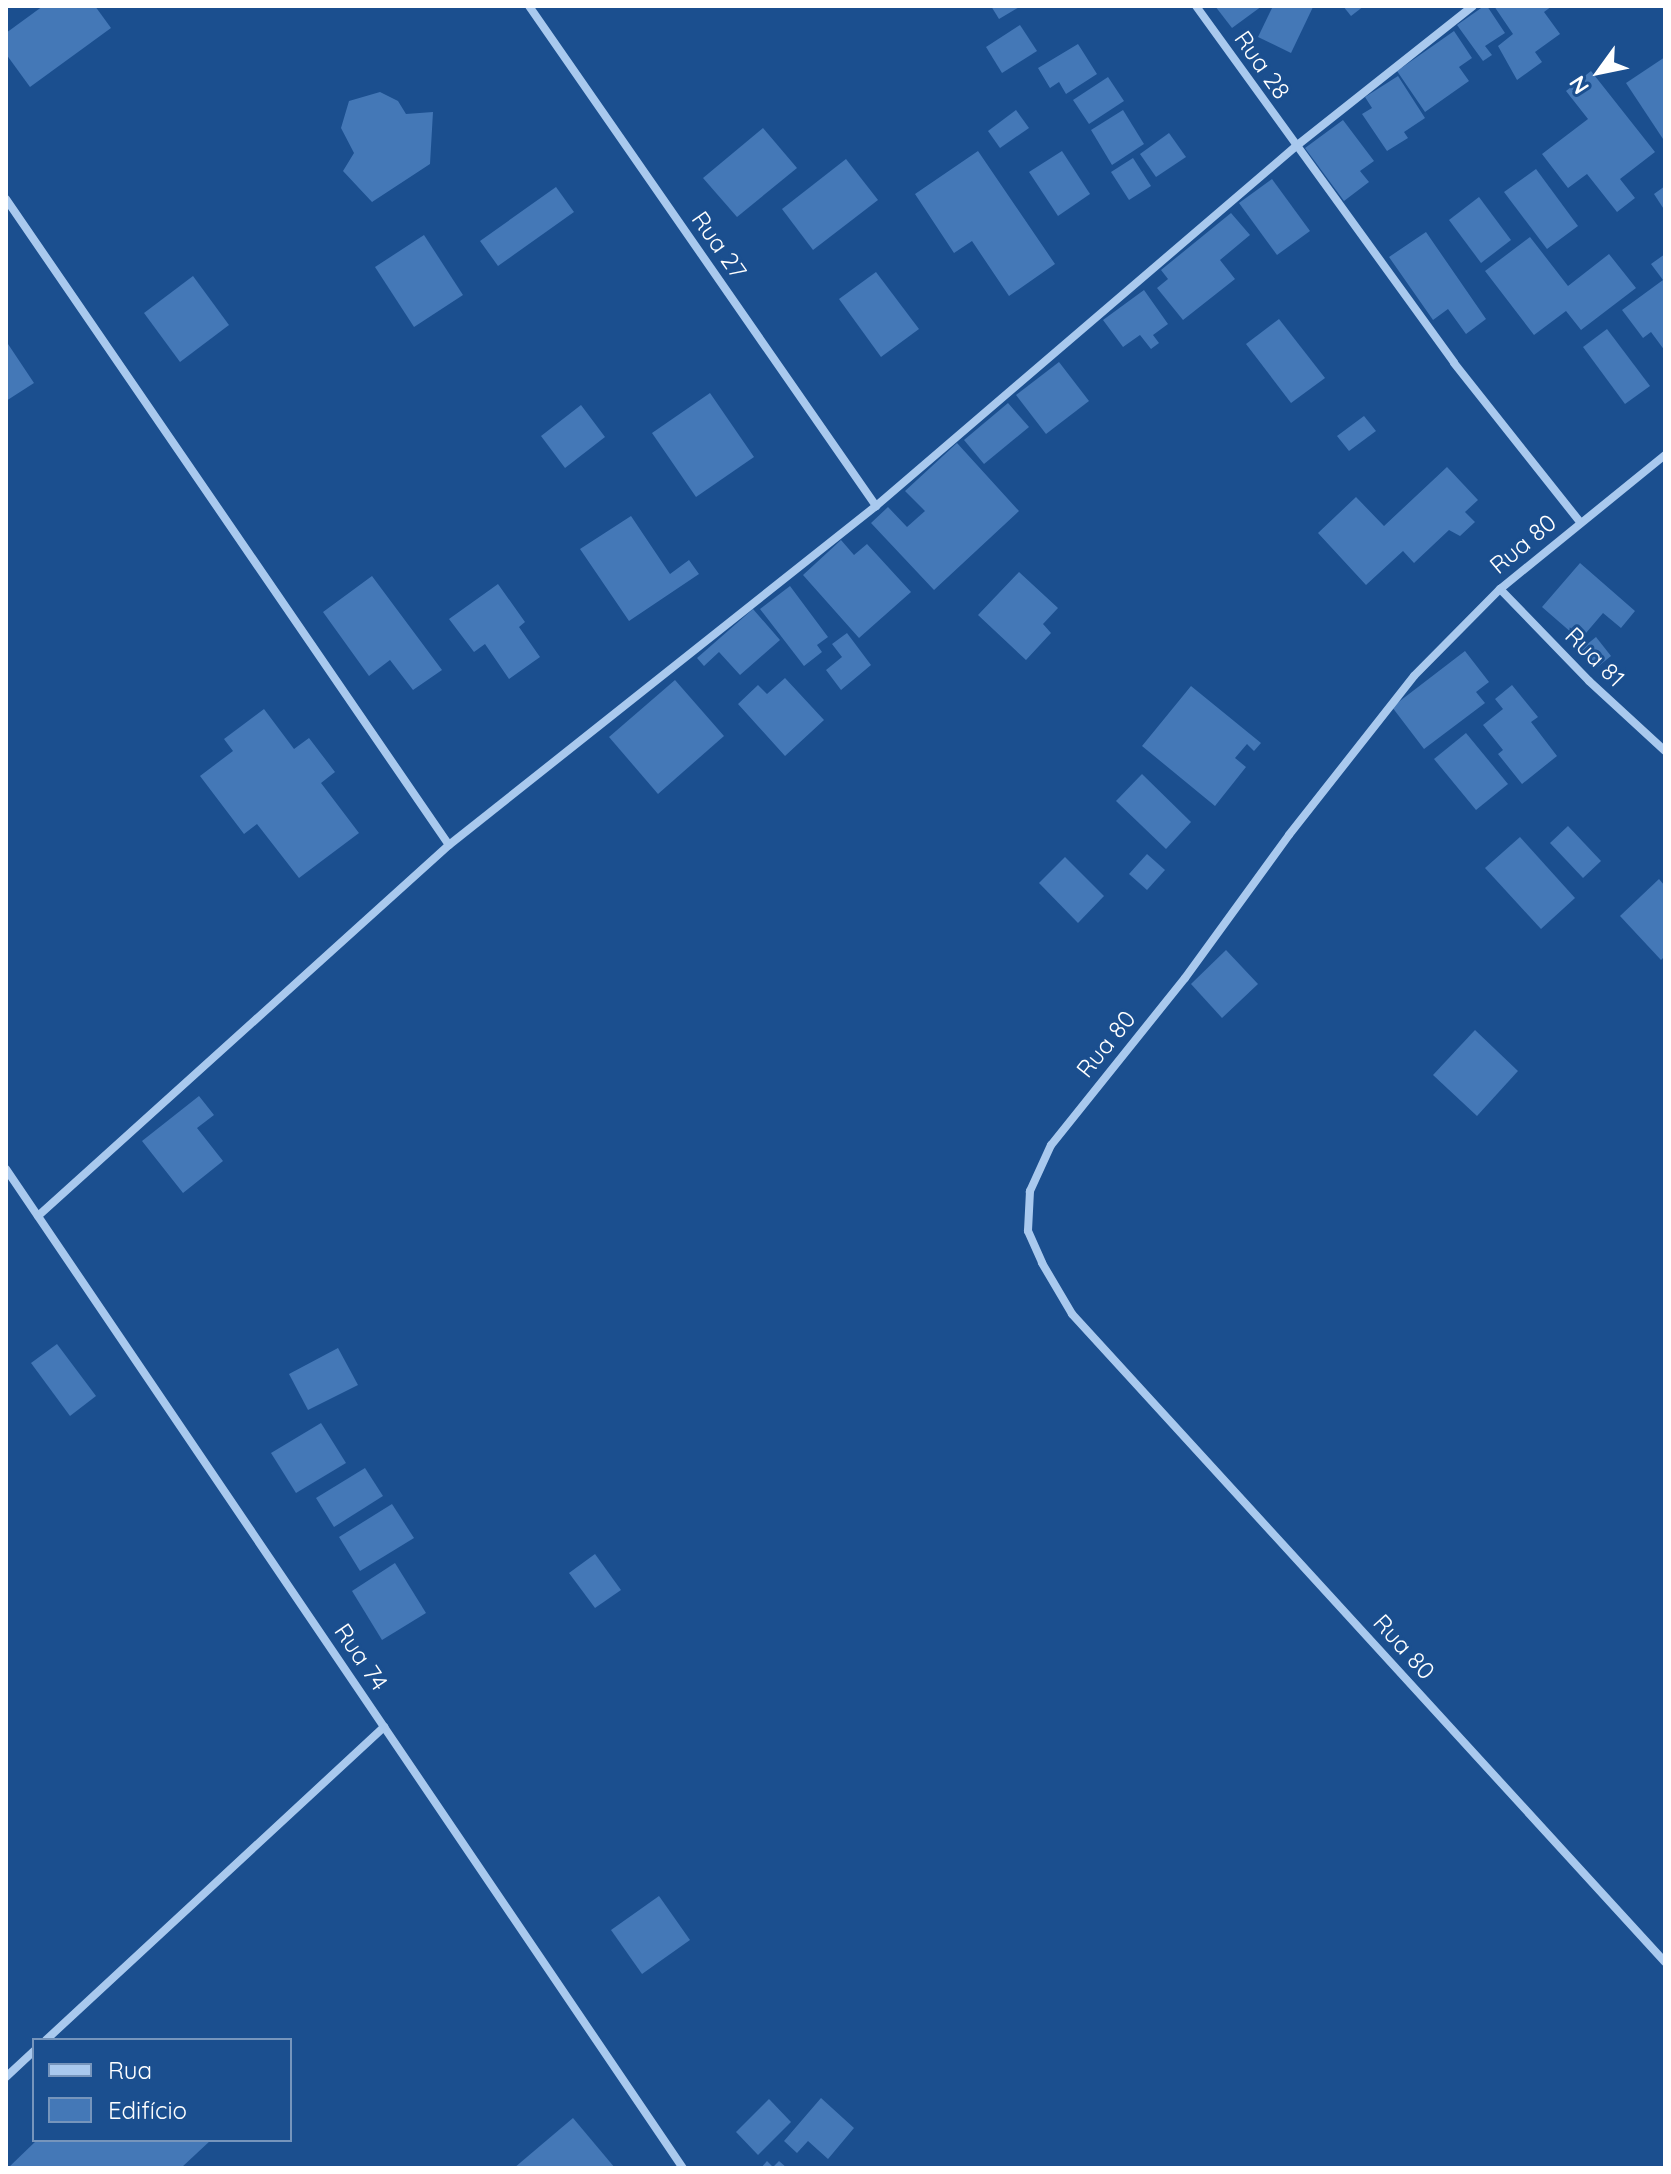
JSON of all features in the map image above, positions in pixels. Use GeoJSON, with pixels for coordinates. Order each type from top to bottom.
{"type":"FeatureCollection","features":[{"type":"Feature","properties":{"kind":"street","name":"Rua 27"},"geometry":{"type":"LineString","coordinates":[[529,6],[876,506]]}},
{"type":"Feature","properties":{"kind":"street","name":"Rua 28"},"geometry":{"type":"LineString","coordinates":[[1196,6],[1295,147]]}},
{"type":"Feature","properties":{"kind":"street"},"geometry":{"type":"LineString","coordinates":[[38,1216],[449,845],[876,506],[1295,147],[1473,6]]}},
{"type":"Feature","properties":{"kind":"street","name":"Rua 80"},"geometry":{"type":"LineString","coordinates":[[1295,147],[1454,363],[1580,522],[1500,589],[1414,676],[1289,835],[1185,978],[1051,1145],[1030,1191],[1028,1231],[1042,1263],[1072,1314],[1665,1962]]}},
{"type":"Feature","properties":{"kind":"street"},"geometry":{"type":"LineString","coordinates":[[6,199],[449,845]]}},
{"type":"Feature","properties":{"kind":"street"},"geometry":{"type":"LineString","coordinates":[[1580,522],[1665,455]]}},
{"type":"Feature","properties":{"kind":"street","name":"Rua 81"},"geometry":{"type":"LineString","coordinates":[[1500,589],[1589,681],[1665,751]]}},
{"type":"Feature","properties":{"kind":"street","name":"Rua 74"},"geometry":{"type":"LineString","coordinates":[[6,1169],[683,2168]]}},
{"type":"Feature","properties":{"kind":"street"},"geometry":{"type":"LineString","coordinates":[[48,2038],[384,1727]]}},
{"type":"Feature","properties":{"kind":"street"},"geometry":{"type":"LineString","coordinates":[[6,2077],[32,2053]]}},
{"type":"Feature","properties":{"kind":"building"},"geometry":{"type":"Polygon","coordinates":[[[43,6],[95,6],[111,28],[30,87],[6,54],[6,33],[43,6]]]}},
{"type":"Feature","properties":{"kind":"building"},"geometry":{"type":"Polygon","coordinates":[[[991,6],[1021,6],[999,19],[991,6]]]}},
{"type":"Feature","properties":{"kind":"building"},"geometry":{"type":"Polygon","coordinates":[[[1215,6],[1262,6],[1232,28],[1215,6]]]}},
{"type":"Feature","properties":{"kind":"building"},"geometry":{"type":"Polygon","coordinates":[[[1273,6],[1313,7],[1291,53],[1258,37],[1273,6]]]}},
{"type":"Feature","properties":{"kind":"building"},"geometry":{"type":"Polygon","coordinates":[[[1343,6],[1364,6],[1351,16],[1343,6]]]}},
{"type":"Feature","properties":{"kind":"building"},"geometry":{"type":"Polygon","coordinates":[[[1484,6],[1505,33],[1485,46],[1492,55],[1483,61],[1457,25],[1484,6]]]}},
{"type":"Feature","properties":{"kind":"building"},"geometry":{"type":"Polygon","coordinates":[[[1494,6],[1552,6],[1544,12],[1560,34],[1535,52],[1542,62],[1517,80],[1498,46],[1513,34],[1494,6]]]}},
{"type":"Feature","properties":{"kind":"building"},"geometry":{"type":"Polygon","coordinates":[[[1020,25],[1037,51],[1002,73],[986,47],[1020,25]]]}},
{"type":"Feature","properties":{"kind":"building"},"geometry":{"type":"Polygon","coordinates":[[[1454,31],[1472,58],[1459,67],[1469,81],[1425,112],[1397,71],[1454,31]]]}},
{"type":"Feature","properties":{"kind":"building"},"geometry":{"type":"Polygon","coordinates":[[[1078,44],[1097,74],[1066,94],[1059,82],[1050,88],[1038,68],[1078,44]]]}},
{"type":"Feature","properties":{"kind":"building"},"geometry":{"type":"Polygon","coordinates":[[[1665,57],[1665,142],[1626,83],[1665,57]]]}},
{"type":"Feature","properties":{"kind":"building"},"geometry":{"type":"Polygon","coordinates":[[[1591,71],[1655,152],[1620,179],[1635,198],[1617,212],[1587,174],[1568,188],[1542,154],[1588,119],[1566,91],[1591,71]]]}},
{"type":"Feature","properties":{"kind":"building"},"geometry":{"type":"Polygon","coordinates":[[[1398,76],[1425,118],[1404,132],[1408,138],[1387,151],[1362,114],[1372,108],[1365,97],[1398,76]]]}},
{"type":"Feature","properties":{"kind":"building"},"geometry":{"type":"Polygon","coordinates":[[[1108,77],[1124,101],[1089,124],[1073,100],[1108,77]]]}},
{"type":"Feature","properties":{"kind":"building"},"geometry":{"type":"Polygon","coordinates":[[[380,92],[398,101],[406,114],[433,112],[430,164],[372,202],[343,171],[354,153],[341,128],[349,101],[380,92]]]}},
{"type":"Feature","properties":{"kind":"building"},"geometry":{"type":"Polygon","coordinates":[[[1016,110],[1029,128],[1000,148],[988,131],[1016,110]]]}},
{"type":"Feature","properties":{"kind":"building"},"geometry":{"type":"Polygon","coordinates":[[[1123,110],[1144,144],[1112,165],[1091,130],[1123,110]]]}},
{"type":"Feature","properties":{"kind":"building"},"geometry":{"type":"Polygon","coordinates":[[[1343,120],[1374,161],[1360,171],[1369,182],[1344,201],[1305,148],[1343,120]]]}},
{"type":"Feature","properties":{"kind":"building"},"geometry":{"type":"Polygon","coordinates":[[[763,128],[797,168],[737,217],[703,178],[763,128]]]}},
{"type":"Feature","properties":{"kind":"building"},"geometry":{"type":"Polygon","coordinates":[[[1169,133],[1186,157],[1156,177],[1140,154],[1169,133]]]}},
{"type":"Feature","properties":{"kind":"building"},"geometry":{"type":"Polygon","coordinates":[[[978,151],[1055,264],[1009,296],[972,241],[954,253],[915,194],[978,151]]]}},
{"type":"Feature","properties":{"kind":"building"},"geometry":{"type":"Polygon","coordinates":[[[1062,151],[1090,194],[1058,216],[1029,172],[1062,151]]]}},
{"type":"Feature","properties":{"kind":"building"},"geometry":{"type":"Polygon","coordinates":[[[1133,158],[1151,186],[1129,200],[1111,172],[1133,158]]]}},
{"type":"Feature","properties":{"kind":"building"},"geometry":{"type":"Polygon","coordinates":[[[846,159],[878,200],[813,250],[782,209],[846,159]]]}},
{"type":"Feature","properties":{"kind":"building"},"geometry":{"type":"Polygon","coordinates":[[[1536,169],[1578,226],[1547,249],[1504,192],[1536,169]]]}},
{"type":"Feature","properties":{"kind":"building"},"geometry":{"type":"Polygon","coordinates":[[[1272,179],[1310,231],[1277,255],[1239,203],[1272,179]]]}},
{"type":"Feature","properties":{"kind":"building"},"geometry":{"type":"Polygon","coordinates":[[[1665,186],[1665,211],[1654,194],[1665,186]]]}},
{"type":"Feature","properties":{"kind":"building"},"geometry":{"type":"Polygon","coordinates":[[[556,187],[574,212],[498,266],[480,241],[556,187]]]}},
{"type":"Feature","properties":{"kind":"building"},"geometry":{"type":"Polygon","coordinates":[[[1479,197],[1511,240],[1481,263],[1449,220],[1479,197]]]}},
{"type":"Feature","properties":{"kind":"building"},"geometry":{"type":"Polygon","coordinates":[[[1231,213],[1250,235],[1220,260],[1235,279],[1183,320],[1157,288],[1168,279],[1161,270],[1231,213]]]}},
{"type":"Feature","properties":{"kind":"building"},"geometry":{"type":"Polygon","coordinates":[[[1426,232],[1486,319],[1466,334],[1448,309],[1433,320],[1389,257],[1426,232]]]}},
{"type":"Feature","properties":{"kind":"building"},"geometry":{"type":"Polygon","coordinates":[[[424,235],[463,295],[414,327],[375,267],[424,235]]]}},
{"type":"Feature","properties":{"kind":"building"},"geometry":{"type":"Polygon","coordinates":[[[1530,237],[1568,286],[1609,254],[1636,288],[1581,330],[1566,311],[1534,335],[1485,271],[1530,237]]]}},
{"type":"Feature","properties":{"kind":"building"},"geometry":{"type":"Polygon","coordinates":[[[1665,254],[1665,351],[1651,332],[1643,338],[1622,310],[1663,280],[1651,264],[1665,254]]]}},
{"type":"Feature","properties":{"kind":"building"},"geometry":{"type":"Polygon","coordinates":[[[876,272],[919,329],[881,357],[839,299],[876,272]]]}},
{"type":"Feature","properties":{"kind":"building"},"geometry":{"type":"Polygon","coordinates":[[[193,276],[229,325],[180,362],[144,313],[193,276]]]}},
{"type":"Feature","properties":{"kind":"building"},"geometry":{"type":"Polygon","coordinates":[[[1144,290],[1168,324],[1153,335],[1159,343],[1151,349],[1140,335],[1123,347],[1103,320],[1144,290]]]}},
{"type":"Feature","properties":{"kind":"building"},"geometry":{"type":"Polygon","coordinates":[[[1279,319],[1325,378],[1291,403],[1246,344],[1279,319]]]}},
{"type":"Feature","properties":{"kind":"building"},"geometry":{"type":"Polygon","coordinates":[[[1607,329],[1650,386],[1625,404],[1583,347],[1607,329]]]}},
{"type":"Feature","properties":{"kind":"building"},"geometry":{"type":"Polygon","coordinates":[[[6,345],[34,383],[6,401],[6,345]]]}},
{"type":"Feature","properties":{"kind":"building"},"geometry":{"type":"Polygon","coordinates":[[[1059,362],[1089,401],[1046,434],[1016,395],[1059,362]]]}},
{"type":"Feature","properties":{"kind":"building"},"geometry":{"type":"Polygon","coordinates":[[[710,393],[754,457],[696,497],[652,433],[710,393]]]}},
{"type":"Feature","properties":{"kind":"building"},"geometry":{"type":"Polygon","coordinates":[[[1008,403],[1029,427],[984,464],[964,440],[1008,403]]]}},
{"type":"Feature","properties":{"kind":"building"},"geometry":{"type":"Polygon","coordinates":[[[581,405],[605,437],[565,468],[541,436],[581,405]]]}},
{"type":"Feature","properties":{"kind":"building"},"geometry":{"type":"Polygon","coordinates":[[[1364,416],[1376,431],[1349,451],[1337,436],[1364,416]]]}},
{"type":"Feature","properties":{"kind":"building"},"geometry":{"type":"Polygon","coordinates":[[[957,443],[1019,511],[934,590],[871,523],[888,507],[907,527],[925,511],[905,491],[957,443]]]}},
{"type":"Feature","properties":{"kind":"building"},"geometry":{"type":"Polygon","coordinates":[[[1447,467],[1478,500],[1465,512],[1475,522],[1460,536],[1449,530],[1414,563],[1403,551],[1366,585],[1318,533],[1356,497],[1384,526],[1447,467]]]}},
{"type":"Feature","properties":{"kind":"building"},"geometry":{"type":"Polygon","coordinates":[[[631,516],[670,574],[689,560],[699,574],[629,621],[580,549],[631,516]]]}},
{"type":"Feature","properties":{"kind":"building"},"geometry":{"type":"Polygon","coordinates":[[[841,540],[854,555],[867,544],[911,592],[859,638],[803,575],[841,540]]]}},
{"type":"Feature","properties":{"kind":"building"},"geometry":{"type":"Polygon","coordinates":[[[1580,563],[1635,611],[1621,628],[1603,613],[1580,640],[1542,607],[1580,563]]]}},
{"type":"Feature","properties":{"kind":"building"},"geometry":{"type":"Polygon","coordinates":[[[1019,572],[1058,608],[1043,624],[1051,633],[1026,660],[978,615],[1019,572]]]}},
{"type":"Feature","properties":{"kind":"building"},"geometry":{"type":"Polygon","coordinates":[[[372,576],[442,670],[413,690],[390,660],[369,676],[323,612],[372,576]]]}},
{"type":"Feature","properties":{"kind":"building"},"geometry":{"type":"Polygon","coordinates":[[[498,584],[525,622],[519,627],[540,657],[509,679],[485,644],[474,652],[449,619],[498,584]]]}},
{"type":"Feature","properties":{"kind":"building"},"geometry":{"type":"Polygon","coordinates":[[[790,586],[828,637],[817,645],[822,652],[804,666],[760,609],[790,586]]]}},
{"type":"Feature","properties":{"kind":"building"},"geometry":{"type":"Polygon","coordinates":[[[753,609],[780,640],[740,675],[719,652],[704,666],[697,658],[753,609]]]}},
{"type":"Feature","properties":{"kind":"building"},"geometry":{"type":"Polygon","coordinates":[[[847,633],[871,665],[841,690],[826,670],[842,657],[832,644],[847,633]]]}},
{"type":"Feature","properties":{"kind":"building"},"geometry":{"type":"Polygon","coordinates":[[[1596,637],[1611,656],[1595,669],[1580,650],[1596,637]]]}},
{"type":"Feature","properties":{"kind":"building"},"geometry":{"type":"Polygon","coordinates":[[[1465,651],[1489,682],[1476,692],[1485,703],[1424,749],[1392,707],[1465,651]]]}},
{"type":"Feature","properties":{"kind":"building"},"geometry":{"type":"Polygon","coordinates":[[[785,678],[824,720],[785,756],[738,704],[758,685],[767,694],[785,678]]]}},
{"type":"Feature","properties":{"kind":"building"},"geometry":{"type":"Polygon","coordinates":[[[675,680],[724,736],[658,794],[609,737],[675,680]]]}},
{"type":"Feature","properties":{"kind":"building"},"geometry":{"type":"Polygon","coordinates":[[[1512,685],[1538,717],[1531,722],[1557,756],[1522,784],[1498,754],[1503,750],[1483,725],[1503,709],[1495,699],[1512,685]]]}},
{"type":"Feature","properties":{"kind":"building"},"geometry":{"type":"Polygon","coordinates":[[[1191,686],[1261,743],[1254,751],[1247,744],[1235,758],[1246,767],[1215,806],[1142,746],[1191,686]]]}},
{"type":"Feature","properties":{"kind":"building"},"geometry":{"type":"Polygon","coordinates":[[[264,709],[294,749],[309,738],[335,772],[321,783],[359,833],[299,878],[257,824],[244,834],[200,776],[233,751],[224,739],[264,709]]]}},
{"type":"Feature","properties":{"kind":"building"},"geometry":{"type":"Polygon","coordinates":[[[1466,733],[1508,784],[1476,810],[1434,759],[1466,733]]]}},
{"type":"Feature","properties":{"kind":"building"},"geometry":{"type":"Polygon","coordinates":[[[1142,774],[1191,822],[1166,849],[1116,801],[1142,774]]]}},
{"type":"Feature","properties":{"kind":"building"},"geometry":{"type":"Polygon","coordinates":[[[1568,826],[1601,861],[1583,878],[1550,843],[1568,826]]]}},
{"type":"Feature","properties":{"kind":"building"},"geometry":{"type":"Polygon","coordinates":[[[1520,837],[1575,898],[1541,929],[1485,868],[1520,837]]]}},
{"type":"Feature","properties":{"kind":"building"},"geometry":{"type":"Polygon","coordinates":[[[1147,854],[1165,870],[1147,890],[1129,874],[1147,854]]]}},
{"type":"Feature","properties":{"kind":"building"},"geometry":{"type":"Polygon","coordinates":[[[1065,857],[1104,896],[1078,923],[1039,883],[1065,857]]]}},
{"type":"Feature","properties":{"kind":"building"},"geometry":{"type":"Polygon","coordinates":[[[1659,879],[1665,886],[1665,956],[1661,960],[1620,916],[1659,879]]]}},
{"type":"Feature","properties":{"kind":"building"},"geometry":{"type":"Polygon","coordinates":[[[1226,950],[1258,984],[1222,1018],[1191,984],[1226,950]]]}},
{"type":"Feature","properties":{"kind":"building"},"geometry":{"type":"Polygon","coordinates":[[[1475,1030],[1518,1071],[1477,1116],[1433,1075],[1475,1030]]]}},
{"type":"Feature","properties":{"kind":"building"},"geometry":{"type":"Polygon","coordinates":[[[199,1096],[214,1115],[197,1128],[223,1161],[183,1193],[142,1141],[199,1096]]]}},
{"type":"Feature","properties":{"kind":"building"},"geometry":{"type":"Polygon","coordinates":[[[57,1344],[96,1396],[70,1416],[31,1363],[57,1344]]]}},
{"type":"Feature","properties":{"kind":"building"},"geometry":{"type":"Polygon","coordinates":[[[338,1348],[358,1385],[308,1410],[289,1374],[338,1348]]]}},
{"type":"Feature","properties":{"kind":"building"},"geometry":{"type":"Polygon","coordinates":[[[321,1423],[346,1463],[296,1493],[271,1453],[321,1423]]]}},
{"type":"Feature","properties":{"kind":"building"},"geometry":{"type":"Polygon","coordinates":[[[365,1468],[383,1496],[334,1527],[316,1498],[365,1468]]]}},
{"type":"Feature","properties":{"kind":"building"},"geometry":{"type":"Polygon","coordinates":[[[392,1504],[414,1538],[360,1571],[339,1537],[392,1504]]]}},
{"type":"Feature","properties":{"kind":"building"},"geometry":{"type":"Polygon","coordinates":[[[595,1554],[621,1590],[595,1608],[569,1573],[595,1554]]]}},
{"type":"Feature","properties":{"kind":"building"},"geometry":{"type":"Polygon","coordinates":[[[395,1563],[426,1613],[382,1640],[352,1591],[395,1563]]]}},
{"type":"Feature","properties":{"kind":"building"},"geometry":{"type":"Polygon","coordinates":[[[659,1896],[690,1940],[642,1974],[611,1930],[659,1896]]]}},
{"type":"Feature","properties":{"kind":"building"},"geometry":{"type":"Polygon","coordinates":[[[821,2098],[854,2128],[828,2159],[808,2141],[797,2153],[784,2141],[821,2098]]]}},
{"type":"Feature","properties":{"kind":"building"},"geometry":{"type":"Polygon","coordinates":[[[769,2099],[791,2122],[758,2155],[736,2132],[769,2099]]]}},
{"type":"Feature","properties":{"kind":"building"},"geometry":{"type":"Polygon","coordinates":[[[573,2118],[615,2168],[514,2168],[573,2118]]]}},
{"type":"Feature","properties":{"kind":"building"},"geometry":{"type":"Polygon","coordinates":[[[35,2142],[209,2142],[181,2168],[8,2168],[35,2142]]]}},
{"type":"Feature","properties":{"kind":"building"},"geometry":{"type":"Polygon","coordinates":[[[767,2161],[773,2167],[779,2161],[787,2168],[761,2168],[767,2161]]]}}]}
